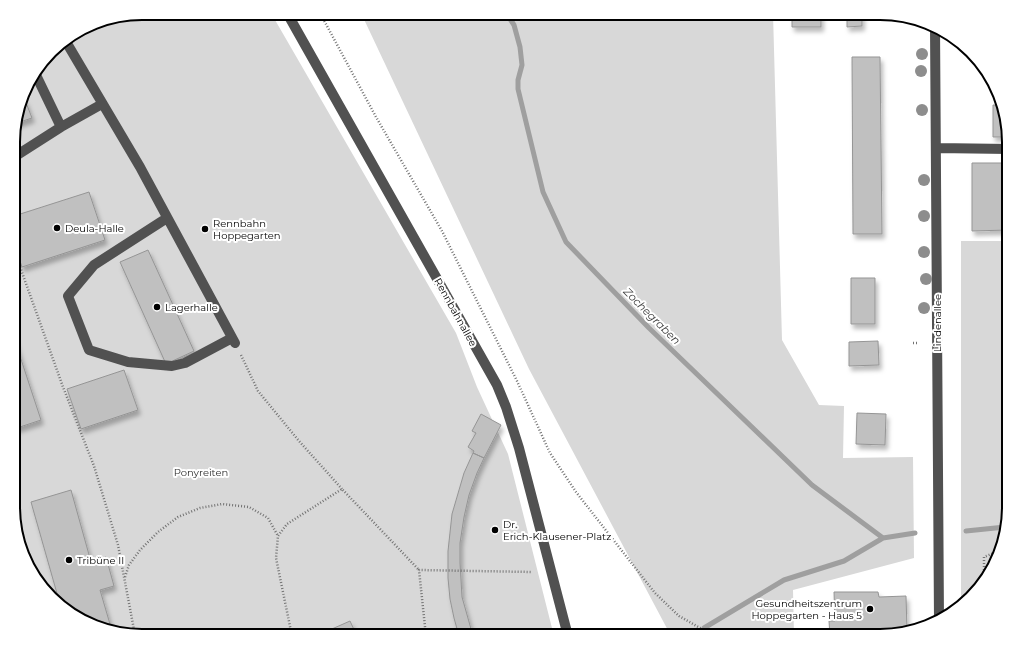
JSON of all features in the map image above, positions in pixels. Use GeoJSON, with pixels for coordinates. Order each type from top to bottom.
{"type":"FeatureCollection","features":[{"type":"Feature","properties":{"kind":"street","name":"Rennbahnallee"},"geometry":{"type":"LineString","coordinates":[[291,20],[497,385],[506,407],[519,448],[566,629]]}},
{"type":"Feature","properties":{"kind":"street","name":"Lindenallee"},"geometry":{"type":"LineString","coordinates":[[935,33],[939,614]]}},
{"type":"Feature","properties":{"kind":"street"},"geometry":{"type":"LineString","coordinates":[[68,45],[140,167],[168,218],[234,341],[185,363],[172,366],[128,362],[89,350],[68,296],[94,265],[168,218]]}},
{"type":"Feature","properties":{"kind":"street"},"geometry":{"type":"LineString","coordinates":[[38,79],[61,127]]}},
{"type":"Feature","properties":{"kind":"street"},"geometry":{"type":"LineString","coordinates":[[20,153],[61,127],[102,104]]}},
{"type":"Feature","properties":{"kind":"street"},"geometry":{"type":"LineString","coordinates":[[936,148],[1002,149]]}},
{"type":"Feature","properties":{"kind":"path"},"geometry":{"type":"LineString","coordinates":[[324,20],[376,117],[442,231],[516,381],[550,454],[576,492],[634,565],[654,593],[679,616],[702,629]]}},
{"type":"Feature","properties":{"kind":"path"},"geometry":{"type":"LineString","coordinates":[[20,267],[63,387],[94,466],[118,545],[134,628]]}},
{"type":"Feature","properties":{"kind":"path"},"geometry":{"type":"LineString","coordinates":[[234,341],[258,391],[299,441],[342,489],[419,570],[425,629]]}},
{"type":"Feature","properties":{"kind":"path"},"geometry":{"type":"LineString","coordinates":[[291,629],[276,558],[278,536],[287,524],[342,489]]}},
{"type":"Feature","properties":{"kind":"path"},"geometry":{"type":"LineString","coordinates":[[125,578],[129,566],[140,550],[158,532],[178,517],[200,508],[222,504],[249,507],[268,518],[278,536]]}},
{"type":"Feature","properties":{"kind":"path"},"geometry":{"type":"LineString","coordinates":[[984,570],[984,557],[993,553]]}},
{"type":"Feature","properties":{"kind":"path"},"geometry":{"type":"LineString","coordinates":[[419,570],[532,572]]}},
{"type":"Feature","properties":{"kind":"green space","name":"Rennbahn Hoppegarten"},"geometry":{"type":"Polygon","coordinates":[[[275,20],[456,333],[477,387],[508,454],[552,629],[142,629],[110,625],[95,620],[61,599],[45,581],[29,554],[22,531],[20,507],[21,126],[29,95],[36,81],[50,61],[61,50],[81,36],[103,26],[126,21],[275,20]]]}},
{"type":"Feature","properties":{"kind":"green space"},"geometry":{"type":"Polygon","coordinates":[[[364,20],[773,20],[782,340],[819,405],[844,406],[843,458],[913,457],[914,558],[793,590],[794,629],[667,629],[529,369],[364,20]]]}},
{"type":"Feature","properties":{"kind":"green space"},"geometry":{"type":"Polygon","coordinates":[[[961,241],[1002,241],[1002,515],[996,546],[989,561],[972,588],[961,599],[961,241]]]}},
{"type":"Feature","properties":{"kind":"building"},"geometry":{"type":"Polygon","coordinates":[[[792,20],[821,20],[821,27],[792,27],[792,20]]]}},
{"type":"Feature","properties":{"kind":"building"},"geometry":{"type":"Polygon","coordinates":[[[847,20],[862,20],[862,26],[847,27],[847,20]]]}},
{"type":"Feature","properties":{"kind":"building"},"geometry":{"type":"Polygon","coordinates":[[[852,57],[880,57],[882,234],[853,234],[852,57]]]}},
{"type":"Feature","properties":{"kind":"building"},"geometry":{"type":"Polygon","coordinates":[[[26,103],[32,118],[22,121],[26,103]]]}},
{"type":"Feature","properties":{"kind":"building"},"geometry":{"type":"Polygon","coordinates":[[[993,105],[996,105],[1002,137],[993,137],[993,105]]]}},
{"type":"Feature","properties":{"kind":"building"},"geometry":{"type":"Polygon","coordinates":[[[972,163],[1002,163],[1002,230],[972,231],[972,163]]]}},
{"type":"Feature","properties":{"kind":"building","name":"Deula-Halle"},"geometry":{"type":"Polygon","coordinates":[[[89,192],[105,240],[22,267],[20,261],[20,214],[89,192]]]}},
{"type":"Feature","properties":{"kind":"building","name":"Lagerhalle"},"geometry":{"type":"Polygon","coordinates":[[[148,250],[194,351],[166,364],[120,262],[148,250]]]}},
{"type":"Feature","properties":{"kind":"building"},"geometry":{"type":"Polygon","coordinates":[[[851,278],[875,278],[875,324],[851,324],[851,278]]]}},
{"type":"Feature","properties":{"kind":"building"},"geometry":{"type":"Polygon","coordinates":[[[878,341],[879,365],[849,366],[849,342],[878,341]]]}},
{"type":"Feature","properties":{"kind":"building"},"geometry":{"type":"Polygon","coordinates":[[[20,356],[41,420],[20,427],[20,356]]]}},
{"type":"Feature","properties":{"kind":"building"},"geometry":{"type":"Polygon","coordinates":[[[124,370],[138,410],[81,429],[67,389],[124,370]]]}},
{"type":"Feature","properties":{"kind":"building"},"geometry":{"type":"Polygon","coordinates":[[[857,413],[886,414],[885,445],[856,444],[857,413]]]}},
{"type":"Feature","properties":{"kind":"building"},"geometry":{"type":"Polygon","coordinates":[[[481,414],[501,425],[484,458],[473,453],[474,451],[468,447],[476,433],[472,431],[481,414]]]}},
{"type":"Feature","properties":{"kind":"building"},"geometry":{"type":"Polygon","coordinates":[[[473,453],[484,458],[469,495],[460,543],[462,597],[471,629],[457,629],[450,599],[448,578],[448,551],[452,514],[464,473],[473,453]]]}},
{"type":"Feature","properties":{"kind":"building","name":"Tribüne II"},"geometry":{"type":"Polygon","coordinates":[[[71,490],[91,562],[106,557],[114,586],[100,590],[110,625],[95,620],[74,608],[58,596],[31,502],[71,490]]]}},
{"type":"Feature","properties":{"kind":"building","name":"Gesundheitszentrum Hoppegarten - Haus 5"},"geometry":{"type":"Polygon","coordinates":[[[834,592],[878,592],[879,597],[906,596],[907,626],[888,629],[830,629],[829,621],[835,621],[834,592]]]}},
{"type":"Feature","properties":{"kind":"building"},"geometry":{"type":"Polygon","coordinates":[[[350,621],[354,629],[332,629],[350,621]]]}},
{"type":"Feature","properties":{"kind":"waterway","name":"Zochegraben"},"geometry":{"type":"LineString","coordinates":[[511,20],[514,25],[520,47],[522,65],[518,80],[518,89],[543,192],[566,242],[649,328],[812,485],[883,538],[915,533]]}},
{"type":"Feature","properties":{"kind":"waterway","name":"Zochegraben"},"geometry":{"type":"LineString","coordinates":[[966,531],[1000,527]]}},
{"type":"Feature","properties":{"kind":"waterway"},"geometry":{"type":"LineString","coordinates":[[704,628],[784,580],[844,561],[883,538]]}},
{"type":"Feature","properties":{"kind":"place","name":"Deula-Halle"},"geometry":{"type":"Point","coordinates":[57,228]}},
{"type":"Feature","properties":{"kind":"place","name":"Rennbahn Hoppegarten"},"geometry":{"type":"Point","coordinates":[205,229]}},
{"type":"Feature","properties":{"kind":"place","name":"Lagerhalle"},"geometry":{"type":"Point","coordinates":[157,307]}},
{"type":"Feature","properties":{"kind":"place","name":"Dr. Erich-Klausener-Platz"},"geometry":{"type":"Point","coordinates":[495,530]}},
{"type":"Feature","properties":{"kind":"place","name":"Tribüne II"},"geometry":{"type":"Point","coordinates":[69,560]}},
{"type":"Feature","properties":{"kind":"place","name":"Gesundheitszentrum Hoppegarten - Haus 5"},"geometry":{"type":"Point","coordinates":[870,609]}},
{"type":"Feature","properties":{"kind":"park label","name":"Ponyreiten"},"geometry":{"type":"Point","coordinates":[201,472]}}]}
